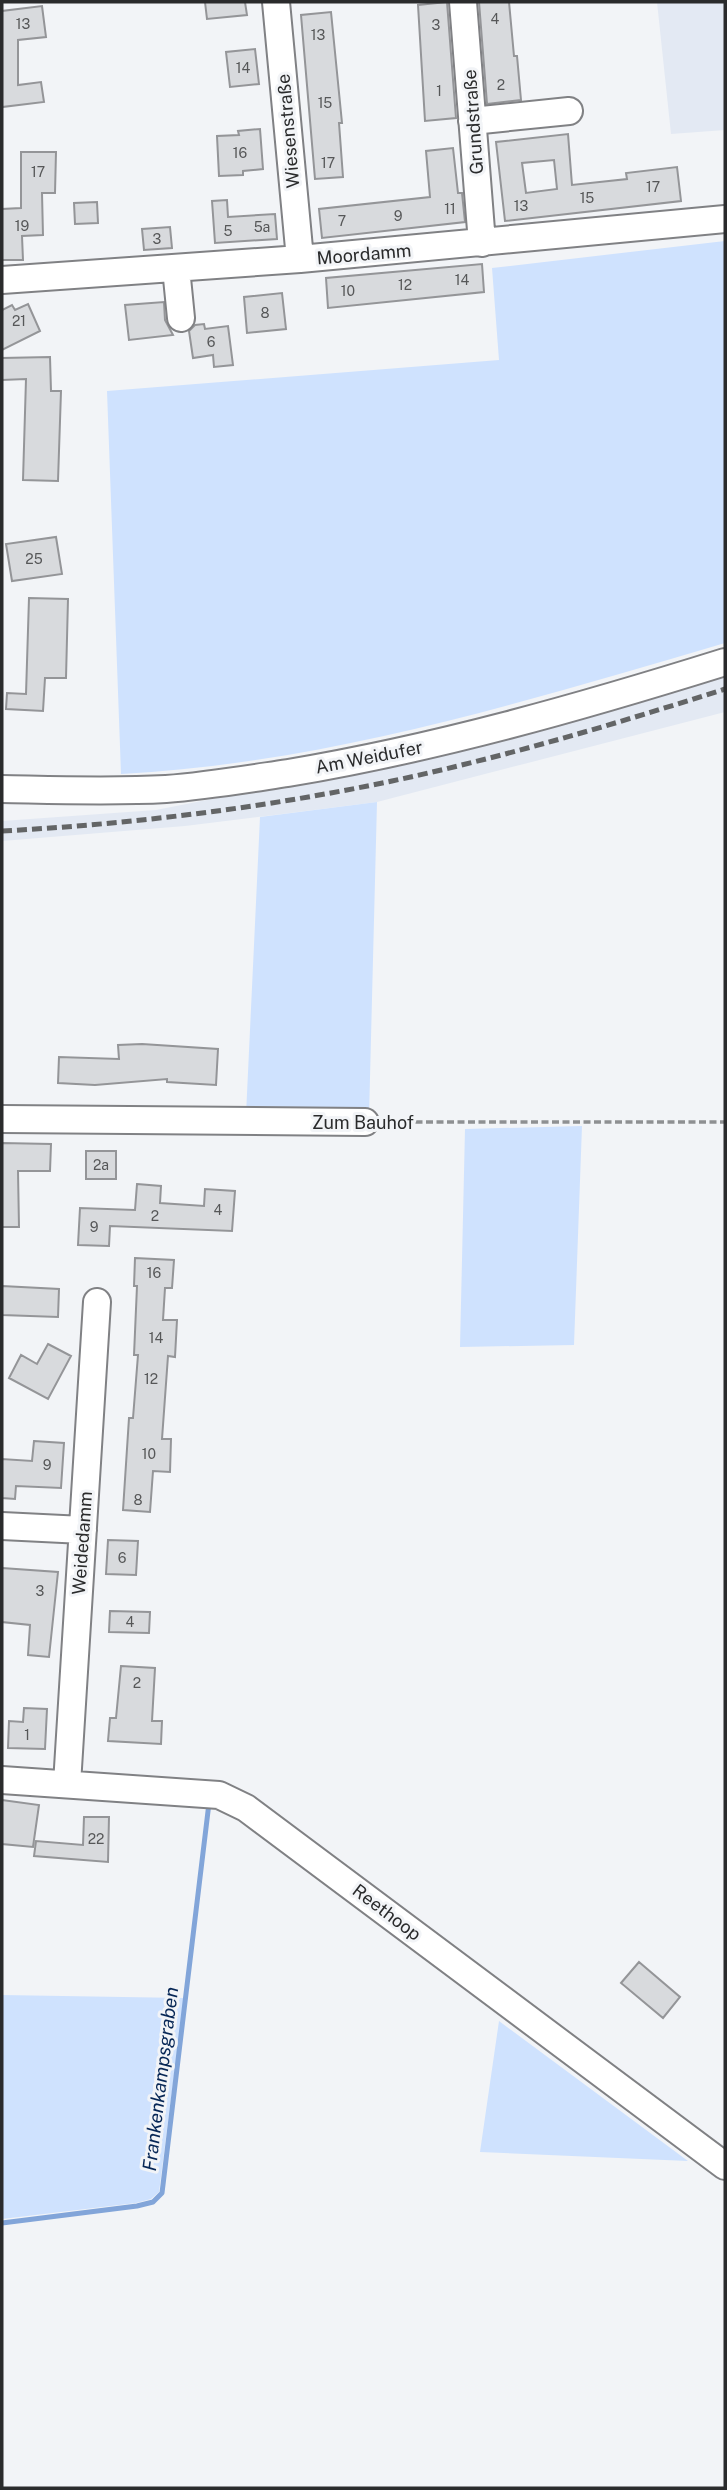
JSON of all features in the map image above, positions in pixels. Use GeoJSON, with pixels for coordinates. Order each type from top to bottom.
{"type":"FeatureCollection","features":[{"type":"Feature","properties":{"kind":"street","name":"Wiesenstraße"},"geometry":{"type":"LineString","coordinates":[[276,2],[300,260]]}},
{"type":"Feature","properties":{"kind":"street","name":"Grundstraße"},"geometry":{"type":"LineString","coordinates":[[464,2],[482,243]]}},
{"type":"Feature","properties":{"kind":"street"},"geometry":{"type":"LineString","coordinates":[[472,121],[569,111]]}},
{"type":"Feature","properties":{"kind":"street","name":"Moordamm"},"geometry":{"type":"LineString","coordinates":[[2,281],[300,260],[725,219]]}},
{"type":"Feature","properties":{"kind":"street"},"geometry":{"type":"LineString","coordinates":[[176,268],[181,318]]}},
{"type":"Feature","properties":{"kind":"street","name":"Am Weidufer"},"geometry":{"type":"LineString","coordinates":[[2,789],[167,789],[324,767],[413,750],[580,707],[725,662]]}},
{"type":"Feature","properties":{"kind":"street","name":"Zum Bauhof"},"geometry":{"type":"LineString","coordinates":[[2,1119],[365,1122]]}},
{"type":"Feature","properties":{"kind":"street","name":"Weidedamm"},"geometry":{"type":"LineString","coordinates":[[67,1784],[97,1302]]}},
{"type":"Feature","properties":{"kind":"street"},"geometry":{"type":"LineString","coordinates":[[2,1527],[83,1530]]}},
{"type":"Feature","properties":{"kind":"street","name":"Reethoop"},"geometry":{"type":"LineString","coordinates":[[2,1780],[219,1795],[246,1808],[725,2166]]}},
{"type":"Feature","properties":{"kind":"path","name":"Zum Bauhof"},"geometry":{"type":"LineString","coordinates":[[365,1122],[725,1122]]}},
{"type":"Feature","properties":{"kind":"shaded area"},"geometry":{"type":"Polygon","coordinates":[[[657,2],[725,2],[725,130],[671,134],[657,2]]]}},
{"type":"Feature","properties":{"kind":"shaded area"},"geometry":{"type":"Polygon","coordinates":[[[725,241],[725,643],[501,707],[351,743],[198,768],[121,774],[107,391],[499,360],[492,268],[725,241]]]}},
{"type":"Feature","properties":{"kind":"shaded area"},"geometry":{"type":"Polygon","coordinates":[[[725,675],[725,712],[377,802],[185,826],[2,841],[2,821],[156,810],[348,772],[725,675]]]}},
{"type":"Feature","properties":{"kind":"shaded area"},"geometry":{"type":"Polygon","coordinates":[[[377,802],[369,1117],[246,1115],[260,817],[377,802]]]}},
{"type":"Feature","properties":{"kind":"shaded area"},"geometry":{"type":"Polygon","coordinates":[[[582,1126],[574,1345],[460,1347],[465,1129],[582,1126]]]}},
{"type":"Feature","properties":{"kind":"shaded area"},"geometry":{"type":"Polygon","coordinates":[[[2,1995],[184,1998],[159,2192],[151,2199],[2,2219],[2,1995]]]}},
{"type":"Feature","properties":{"kind":"shaded area"},"geometry":{"type":"Polygon","coordinates":[[[499,2021],[688,2161],[480,2152],[499,2021]]]}},
{"type":"Feature","properties":{"kind":"building"},"geometry":{"type":"Polygon","coordinates":[[[205,2],[245,2],[247,15],[207,19],[205,2]]]}},
{"type":"Feature","properties":{"kind":"building"},"geometry":{"type":"Polygon","coordinates":[[[447,2],[456,118],[425,121],[418,5],[447,2]]]}},
{"type":"Feature","properties":{"kind":"building"},"geometry":{"type":"Polygon","coordinates":[[[479,2],[509,2],[521,100],[487,104],[479,2]]]}},
{"type":"Feature","properties":{"kind":"building"},"geometry":{"type":"Polygon","coordinates":[[[42,6],[46,37],[18,40],[18,85],[41,82],[44,102],[2,107],[2,11],[42,6]]]}},
{"type":"Feature","properties":{"kind":"building"},"geometry":{"type":"Polygon","coordinates":[[[331,12],[342,123],[339,123],[343,177],[315,179],[301,15],[331,12]]]}},
{"type":"Feature","properties":{"kind":"building"},"geometry":{"type":"Polygon","coordinates":[[[255,49],[259,84],[230,87],[226,52],[255,49]]]}},
{"type":"Feature","properties":{"kind":"building"},"geometry":{"type":"Polygon","coordinates":[[[260,129],[263,169],[243,171],[243,175],[219,176],[217,136],[239,135],[238,131],[260,129]]]}},
{"type":"Feature","properties":{"kind":"building"},"geometry":{"type":"Polygon","coordinates":[[[568,134],[572,185],[627,179],[626,173],[677,167],[681,201],[505,221],[496,142],[568,134]],[[554,160],[522,163],[526,193],[557,189],[554,160]]]}},
{"type":"Feature","properties":{"kind":"building"},"geometry":{"type":"Polygon","coordinates":[[[453,148],[458,193],[462,193],[465,222],[322,238],[319,209],[430,197],[426,151],[453,148]]]}},
{"type":"Feature","properties":{"kind":"building"},"geometry":{"type":"Polygon","coordinates":[[[21,152],[56,152],[55,193],[42,193],[43,235],[22,236],[23,260],[2,260],[2,209],[21,208],[21,152]]]}},
{"type":"Feature","properties":{"kind":"building"},"geometry":{"type":"Polygon","coordinates":[[[227,200],[228,217],[275,214],[277,239],[215,243],[212,201],[227,200]]]}},
{"type":"Feature","properties":{"kind":"building"},"geometry":{"type":"Polygon","coordinates":[[[97,202],[98,223],[75,224],[74,203],[97,202]]]}},
{"type":"Feature","properties":{"kind":"building"},"geometry":{"type":"Polygon","coordinates":[[[170,227],[172,248],[144,250],[142,229],[170,227]]]}},
{"type":"Feature","properties":{"kind":"building"},"geometry":{"type":"Polygon","coordinates":[[[482,264],[484,292],[328,308],[326,278],[482,264]]]}},
{"type":"Feature","properties":{"kind":"building"},"geometry":{"type":"Polygon","coordinates":[[[282,293],[286,329],[247,333],[244,297],[282,293]]]}},
{"type":"Feature","properties":{"kind":"building"},"geometry":{"type":"Polygon","coordinates":[[[164,302],[165,320],[173,335],[129,340],[125,305],[164,302]]]}},
{"type":"Feature","properties":{"kind":"building"},"geometry":{"type":"Polygon","coordinates":[[[28,304],[40,331],[2,350],[2,310],[12,305],[15,310],[28,304]]]}},
{"type":"Feature","properties":{"kind":"building"},"geometry":{"type":"Polygon","coordinates":[[[204,324],[205,329],[228,326],[233,365],[214,367],[213,355],[193,358],[189,331],[195,325],[204,324]]]}},
{"type":"Feature","properties":{"kind":"building"},"geometry":{"type":"Polygon","coordinates":[[[50,357],[51,391],[61,391],[58,481],[23,480],[26,379],[2,380],[2,358],[50,357]]]}},
{"type":"Feature","properties":{"kind":"building"},"geometry":{"type":"Polygon","coordinates":[[[56,537],[62,574],[12,581],[6,544],[56,537]]]}},
{"type":"Feature","properties":{"kind":"building"},"geometry":{"type":"Polygon","coordinates":[[[29,598],[68,599],[66,678],[45,678],[43,711],[6,709],[7,693],[26,694],[29,598]]]}},
{"type":"Feature","properties":{"kind":"building"},"geometry":{"type":"Polygon","coordinates":[[[118,1045],[218,1049],[216,1085],[167,1082],[167,1079],[95,1085],[58,1083],[59,1057],[119,1059],[118,1045]]]}},
{"type":"Feature","properties":{"kind":"building"},"geometry":{"type":"Polygon","coordinates":[[[2,1143],[51,1144],[50,1171],[18,1171],[19,1227],[2,1227],[2,1143]]]}},
{"type":"Feature","properties":{"kind":"building"},"geometry":{"type":"Polygon","coordinates":[[[86,1151],[116,1151],[116,1179],[86,1179],[86,1151]]]}},
{"type":"Feature","properties":{"kind":"building"},"geometry":{"type":"Polygon","coordinates":[[[137,1184],[161,1186],[160,1203],[204,1206],[205,1189],[235,1191],[232,1231],[110,1226],[109,1246],[78,1245],[80,1208],[135,1210],[137,1184]]]}},
{"type":"Feature","properties":{"kind":"building"},"geometry":{"type":"Polygon","coordinates":[[[135,1258],[174,1260],[172,1288],[165,1288],[163,1320],[177,1320],[175,1357],[168,1356],[162,1439],[171,1439],[170,1472],[153,1471],[150,1512],[123,1510],[129,1418],[133,1418],[138,1355],[134,1355],[137,1286],[134,1286],[135,1258]]]}},
{"type":"Feature","properties":{"kind":"building"},"geometry":{"type":"Polygon","coordinates":[[[2,1286],[59,1289],[58,1317],[2,1315],[2,1286]]]}},
{"type":"Feature","properties":{"kind":"building"},"geometry":{"type":"Polygon","coordinates":[[[48,1344],[71,1356],[48,1399],[9,1378],[21,1355],[37,1364],[48,1344]]]}},
{"type":"Feature","properties":{"kind":"building"},"geometry":{"type":"Polygon","coordinates":[[[34,1441],[64,1443],[61,1488],[16,1486],[15,1499],[2,1498],[2,1459],[32,1461],[34,1441]]]}},
{"type":"Feature","properties":{"kind":"building"},"geometry":{"type":"Polygon","coordinates":[[[108,1540],[138,1541],[136,1575],[106,1574],[108,1540]]]}},
{"type":"Feature","properties":{"kind":"building"},"geometry":{"type":"Polygon","coordinates":[[[2,1568],[58,1572],[49,1657],[28,1655],[30,1625],[2,1622],[2,1568]]]}},
{"type":"Feature","properties":{"kind":"building"},"geometry":{"type":"Polygon","coordinates":[[[110,1611],[150,1612],[149,1633],[109,1632],[110,1611]]]}},
{"type":"Feature","properties":{"kind":"building"},"geometry":{"type":"Polygon","coordinates":[[[121,1666],[155,1668],[152,1721],[162,1721],[161,1744],[108,1741],[110,1718],[116,1718],[121,1666]]]}},
{"type":"Feature","properties":{"kind":"building"},"geometry":{"type":"Polygon","coordinates":[[[24,1708],[47,1709],[45,1749],[8,1748],[9,1721],[23,1722],[24,1708]]]}},
{"type":"Feature","properties":{"kind":"building"},"geometry":{"type":"Polygon","coordinates":[[[2,1800],[39,1805],[33,1847],[2,1844],[2,1800]]]}},
{"type":"Feature","properties":{"kind":"building"},"geometry":{"type":"Polygon","coordinates":[[[84,1817],[109,1817],[108,1862],[34,1856],[36,1841],[83,1845],[84,1817]]]}},
{"type":"Feature","properties":{"kind":"building"},"geometry":{"type":"Polygon","coordinates":[[[639,1962],[680,1997],[663,2018],[621,1983],[639,1962]]]}},
{"type":"Feature","properties":{"kind":"waterway","name":"Frankenkampsgraben"},"geometry":{"type":"LineString","coordinates":[[2,2223],[137,2206],[153,2202],[162,2193],[209,1803]]}},
{"type":"Feature","properties":{"kind":"railway"},"geometry":{"type":"LineString","coordinates":[[2,831],[198,814],[344,791],[518,751],[725,689]]}}]}
